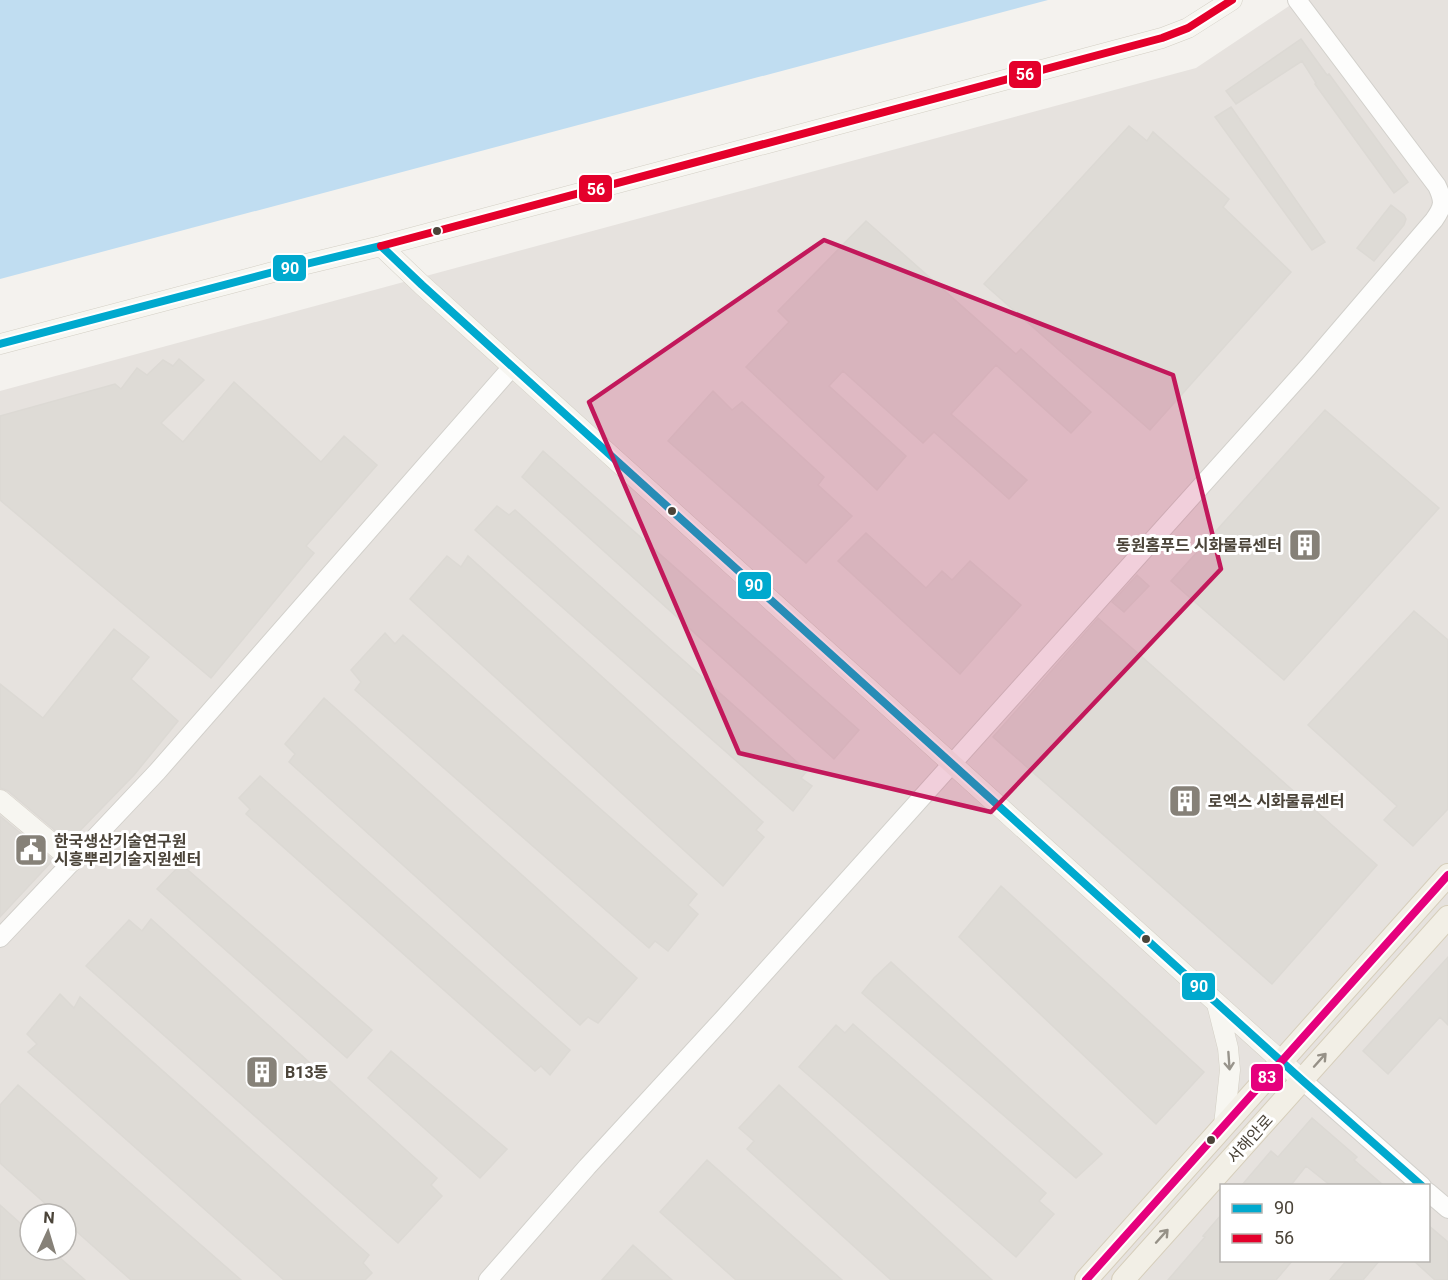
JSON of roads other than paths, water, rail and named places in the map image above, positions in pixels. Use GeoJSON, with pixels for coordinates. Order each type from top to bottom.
{"type":"FeatureCollection","features":[{"type":"Feature","properties":{"kind":"main road"},"geometry":{"type":"LineString","coordinates":[[0,344],[381,246],[1162,38],[1188,28],[1232,0]]}},
{"type":"Feature","properties":{"kind":"main road"},"geometry":{"type":"LineString","coordinates":[[381,246],[1302,1080]]}},
{"type":"Feature","properties":{"kind":"main road"},"geometry":{"type":"LineString","coordinates":[[0,800],[73,861]]}},
{"type":"Feature","properties":{"kind":"main road","name":"서해안로"},"geometry":{"type":"LineString","coordinates":[[1086,1280],[1448,875]]}},
{"type":"Feature","properties":{"kind":"main road","name":"서해안로"},"geometry":{"type":"LineString","coordinates":[[1123,1280],[1448,917]]}},
{"type":"Feature","properties":{"kind":"main road"},"geometry":{"type":"LineString","coordinates":[[1217,1004],[1228,1048],[1230,1070],[1224,1125]]}},
{"type":"Feature","properties":{"kind":"street"},"geometry":{"type":"LineString","coordinates":[[488,1280],[595,1158],[723,1019],[1308,367],[1442,209],[1443,198],[1437,186],[1297,0]]}},
{"type":"Feature","properties":{"kind":"street"},"geometry":{"type":"LineString","coordinates":[[0,938],[157,772],[512,367]]}},
{"type":"Feature","properties":{"kind":"street"},"geometry":{"type":"LineString","coordinates":[[1302,1080],[1421,1184]]}},
{"type":"Feature","properties":{"kind":"street"},"geometry":{"type":"LineString","coordinates":[[1430,1194],[1448,1209]]}},
{"type":"Feature","properties":{"kind":"water"},"geometry":{"type":"Polygon","coordinates":[[[0,0],[1048,0],[0,279],[0,0]]]}},
{"type":"Feature","properties":{"kind":"place","name":"동원홈푸드 시화물류센터"},"geometry":{"type":"Point","coordinates":[1305,545]}},
{"type":"Feature","properties":{"kind":"place","name":"로엑스 시화물류센터"},"geometry":{"type":"Point","coordinates":[1185,801]}},
{"type":"Feature","properties":{"kind":"place","name":"한국생산기술연구원 시흥뿌리기술지원센터"},"geometry":{"type":"Point","coordinates":[31,850]}},
{"type":"Feature","properties":{"kind":"place","name":"B13동"},"geometry":{"type":"Point","coordinates":[262,1072]}}]}
